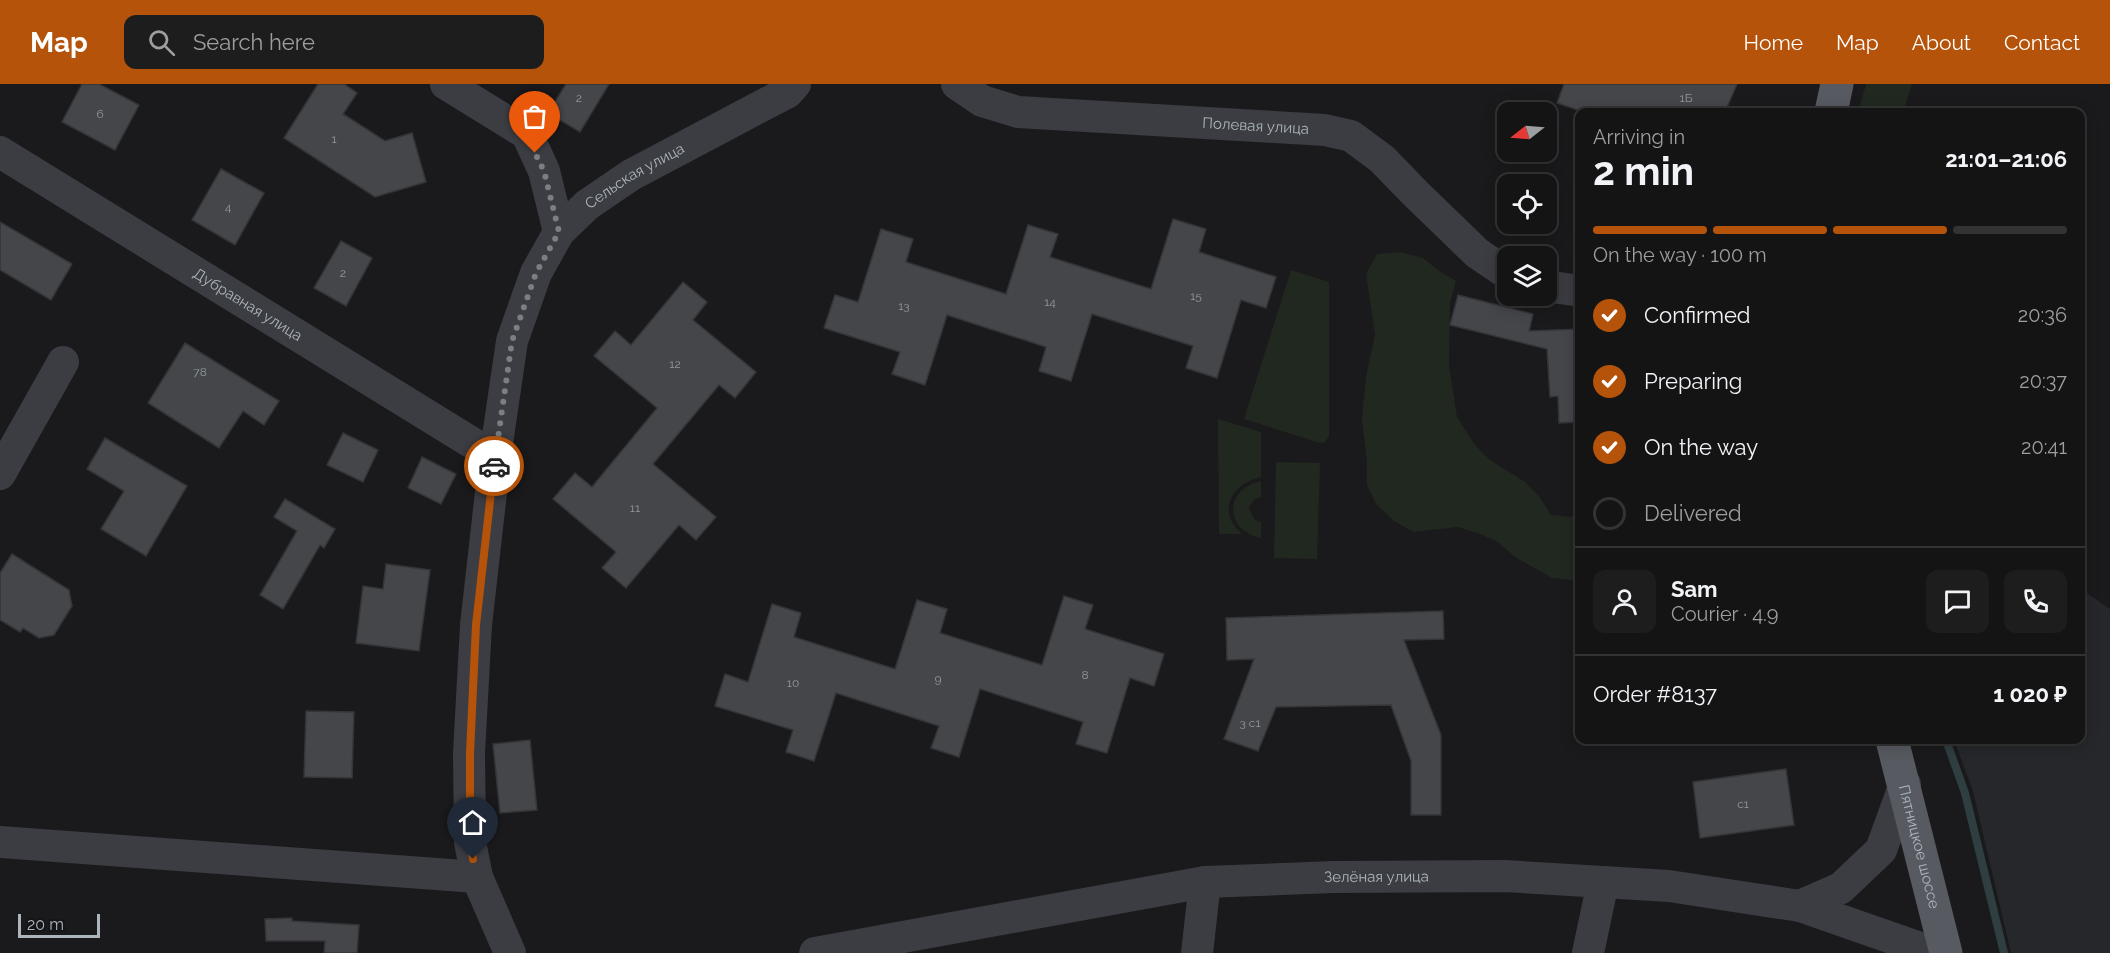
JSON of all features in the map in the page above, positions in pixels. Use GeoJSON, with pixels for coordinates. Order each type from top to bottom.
{"type":"FeatureCollection","features":[{"type":"Feature","properties":{"kind":"main road"},"geometry":{"type":"LineString","coordinates":[[1832,108],[1837,84]]}},
{"type":"Feature","properties":{"kind":"main road","name":"Пятницкое шоссе"},"geometry":{"type":"LineString","coordinates":[[1893,744],[1946,953]]}},
{"type":"Feature","properties":{"kind":"street"},"geometry":{"type":"LineString","coordinates":[[446,84],[527,134],[544,171],[559,232]]}},
{"type":"Feature","properties":{"kind":"street","name":"Сельская улица"},"geometry":{"type":"LineString","coordinates":[[510,953],[477,877],[470,842],[470,753],[476,625],[495,457],[512,341],[536,273],[559,232],[587,204],[632,175],[788,92],[795,84]]}},
{"type":"Feature","properties":{"kind":"street","name":"Полевая улица"},"geometry":{"type":"LineString","coordinates":[[957,84],[982,101],[1018,112],[1324,130],[1351,136],[1382,159],[1477,253],[1497,267]]}},
{"type":"Feature","properties":{"kind":"street","name":"Дубравная улица"},"geometry":{"type":"LineString","coordinates":[[0,152],[495,457]]}},
{"type":"Feature","properties":{"kind":"street"},"geometry":{"type":"LineString","coordinates":[[1557,288],[1575,290]]}},
{"type":"Feature","properties":{"kind":"street"},"geometry":{"type":"LineString","coordinates":[[0,474],[63,362]]}},
{"type":"Feature","properties":{"kind":"street"},"geometry":{"type":"LineString","coordinates":[[1800,906],[1841,888],[1881,850],[1905,784]]}},
{"type":"Feature","properties":{"kind":"street"},"geometry":{"type":"LineString","coordinates":[[0,842],[477,877]]}},
{"type":"Feature","properties":{"kind":"street","name":"Зелёная улица"},"geometry":{"type":"LineString","coordinates":[[815,953],[1205,882],[1334,877],[1505,876],[1669,886],[1800,906],[1935,953]]}},
{"type":"Feature","properties":{"kind":"street"},"geometry":{"type":"LineString","coordinates":[[1197,953],[1205,882]]}},
{"type":"Feature","properties":{"kind":"street"},"geometry":{"type":"LineString","coordinates":[[1588,953],[1603,882]]}},
{"type":"Feature","properties":{"kind":"shaded area"},"geometry":{"type":"Polygon","coordinates":[[[1866,84],[1912,84],[1904,108],[1859,108],[1866,84]]]}},
{"type":"Feature","properties":{"kind":"shaded area"},"geometry":{"type":"Polygon","coordinates":[[[1400,252],[1423,258],[1456,281],[1450,303],[1449,366],[1457,417],[1475,445],[1490,460],[1525,482],[1539,496],[1551,515],[1571,517],[1575,512],[1575,583],[1572,580],[1552,578],[1515,557],[1498,542],[1458,527],[1414,532],[1394,521],[1376,504],[1367,485],[1362,419],[1366,376],[1375,335],[1366,274],[1377,254],[1400,252]]]}},
{"type":"Feature","properties":{"kind":"shaded area"},"geometry":{"type":"Polygon","coordinates":[[[1291,270],[1329,282],[1329,436],[1325,442],[1320,443],[1244,419],[1291,270]]]}},
{"type":"Feature","properties":{"kind":"shaded area"},"geometry":{"type":"Polygon","coordinates":[[[1218,419],[1261,432],[1261,477],[1242,486],[1230,500],[1230,517],[1234,526],[1242,534],[1219,534],[1218,419]]]}},
{"type":"Feature","properties":{"kind":"shaded area"},"geometry":{"type":"Polygon","coordinates":[[[1276,462],[1320,463],[1317,559],[1274,558],[1276,462]]]}},
{"type":"Feature","properties":{"kind":"shaded area"},"geometry":{"type":"Polygon","coordinates":[[[1261,481],[1261,497],[1253,501],[1249,509],[1255,520],[1261,522],[1261,538],[1249,534],[1240,527],[1233,510],[1240,492],[1249,485],[1261,481]]]}},
{"type":"Feature","properties":{"kind":"shaded area"},"geometry":{"type":"Polygon","coordinates":[[[2085,592],[2110,609],[2110,953],[2011,953],[1973,791],[1955,744],[2085,744],[2085,592]]]}},
{"type":"Feature","properties":{"kind":"building"},"geometry":{"type":"Polygon","coordinates":[[[82,84],[99,84],[139,105],[115,150],[62,122],[82,84]]]}},
{"type":"Feature","properties":{"kind":"building"},"geometry":{"type":"Polygon","coordinates":[[[318,84],[344,84],[357,93],[343,114],[385,141],[412,133],[426,182],[375,197],[284,138],[318,84]]]}},
{"type":"Feature","properties":{"kind":"building"},"geometry":{"type":"Polygon","coordinates":[[[566,84],[609,84],[580,132],[548,113],[566,84]]]}},
{"type":"Feature","properties":{"kind":"building"},"geometry":{"type":"Polygon","coordinates":[[[1564,84],[1737,84],[1727,108],[1575,109],[1557,103],[1564,84]]]}},
{"type":"Feature","properties":{"kind":"building"},"geometry":{"type":"Polygon","coordinates":[[[221,169],[264,193],[235,245],[192,220],[221,169]]]}},
{"type":"Feature","properties":{"kind":"building"},"geometry":{"type":"Polygon","coordinates":[[[1173,219],[1206,229],[1199,252],[1276,277],[1266,308],[1241,300],[1217,378],[1186,368],[1193,346],[1092,314],[1071,381],[1039,371],[1046,347],[947,315],[925,385],[892,374],[900,352],[824,328],[835,295],[858,302],[881,229],[913,239],[906,262],[1006,294],[1028,225],[1058,234],[1050,257],[1151,289],[1173,219]]]}},
{"type":"Feature","properties":{"kind":"building"},"geometry":{"type":"Polygon","coordinates":[[[0,222],[72,264],[51,300],[0,270],[0,222]]]}},
{"type":"Feature","properties":{"kind":"building"},"geometry":{"type":"Polygon","coordinates":[[[341,241],[372,258],[346,306],[314,288],[341,241]]]}},
{"type":"Feature","properties":{"kind":"building"},"geometry":{"type":"Polygon","coordinates":[[[683,282],[707,302],[693,320],[756,372],[735,398],[719,385],[653,464],[716,517],[696,540],[679,525],[626,588],[602,568],[616,552],[553,499],[575,473],[592,487],[657,408],[594,356],[615,331],[631,345],[683,282]]]}},
{"type":"Feature","properties":{"kind":"building"},"geometry":{"type":"Polygon","coordinates":[[[1458,295],[1533,314],[1529,331],[1575,329],[1575,422],[1559,423],[1558,396],[1550,397],[1547,349],[1450,325],[1458,295]]]}},
{"type":"Feature","properties":{"kind":"building"},"geometry":{"type":"Polygon","coordinates":[[[185,343],[279,401],[264,425],[243,411],[219,448],[148,403],[185,343]]]}},
{"type":"Feature","properties":{"kind":"building"},"geometry":{"type":"Polygon","coordinates":[[[343,433],[378,450],[363,482],[327,465],[343,433]]]}},
{"type":"Feature","properties":{"kind":"building"},"geometry":{"type":"Polygon","coordinates":[[[105,438],[187,486],[146,556],[101,529],[124,491],[87,469],[105,438]]]}},
{"type":"Feature","properties":{"kind":"building"},"geometry":{"type":"Polygon","coordinates":[[[422,457],[456,474],[441,504],[408,488],[422,457]]]}},
{"type":"Feature","properties":{"kind":"building"},"geometry":{"type":"Polygon","coordinates":[[[285,499],[335,529],[324,548],[320,545],[283,609],[260,595],[297,531],[274,517],[285,499]]]}},
{"type":"Feature","properties":{"kind":"building"},"geometry":{"type":"Polygon","coordinates":[[[12,554],[69,590],[72,606],[54,635],[39,638],[23,628],[20,632],[0,620],[0,573],[12,554]]]}},
{"type":"Feature","properties":{"kind":"building"},"geometry":{"type":"Polygon","coordinates":[[[386,564],[430,570],[419,651],[356,643],[363,586],[383,589],[386,564]]]}},
{"type":"Feature","properties":{"kind":"building"},"geometry":{"type":"Polygon","coordinates":[[[1064,596],[1093,605],[1085,629],[1164,654],[1154,686],[1130,678],[1107,753],[1076,744],[1083,722],[980,689],[959,757],[931,748],[939,726],[836,693],[814,761],[786,752],[793,730],[715,706],[725,674],[748,682],[772,604],[801,613],[794,637],[895,669],[917,600],[947,609],[940,633],[1042,665],[1064,596]]]}},
{"type":"Feature","properties":{"kind":"building"},"geometry":{"type":"Polygon","coordinates":[[[1443,611],[1444,639],[1404,640],[1441,735],[1441,815],[1411,815],[1411,761],[1391,705],[1276,707],[1258,751],[1224,739],[1254,659],[1227,660],[1226,618],[1443,611]]]}},
{"type":"Feature","properties":{"kind":"building"},"geometry":{"type":"Polygon","coordinates":[[[306,711],[354,712],[352,778],[304,777],[306,711]]]}},
{"type":"Feature","properties":{"kind":"building"},"geometry":{"type":"Polygon","coordinates":[[[530,740],[537,810],[500,813],[493,744],[530,740]]]}},
{"type":"Feature","properties":{"kind":"building"},"geometry":{"type":"Polygon","coordinates":[[[1786,769],[1794,825],[1700,838],[1693,782],[1786,769]]]}},
{"type":"Feature","properties":{"kind":"building"},"geometry":{"type":"Polygon","coordinates":[[[292,918],[292,921],[359,925],[357,953],[324,953],[325,941],[266,941],[265,919],[292,918]]]}},
{"type":"Feature","properties":{"kind":"waterway"},"geometry":{"type":"LineString","coordinates":[[1947,744],[1965,793],[2004,953]]}},
{"type":"Feature","properties":{"kind":"way so far"},"geometry":{"type":"LineString","coordinates":[[494,466],[512,341],[536,273],[559,232],[544,171],[535,153]]}},
{"type":"Feature","properties":{"kind":"route"},"geometry":{"type":"LineString","coordinates":[[473,859],[470,842],[470,753],[476,625],[494,466]]}}]}
